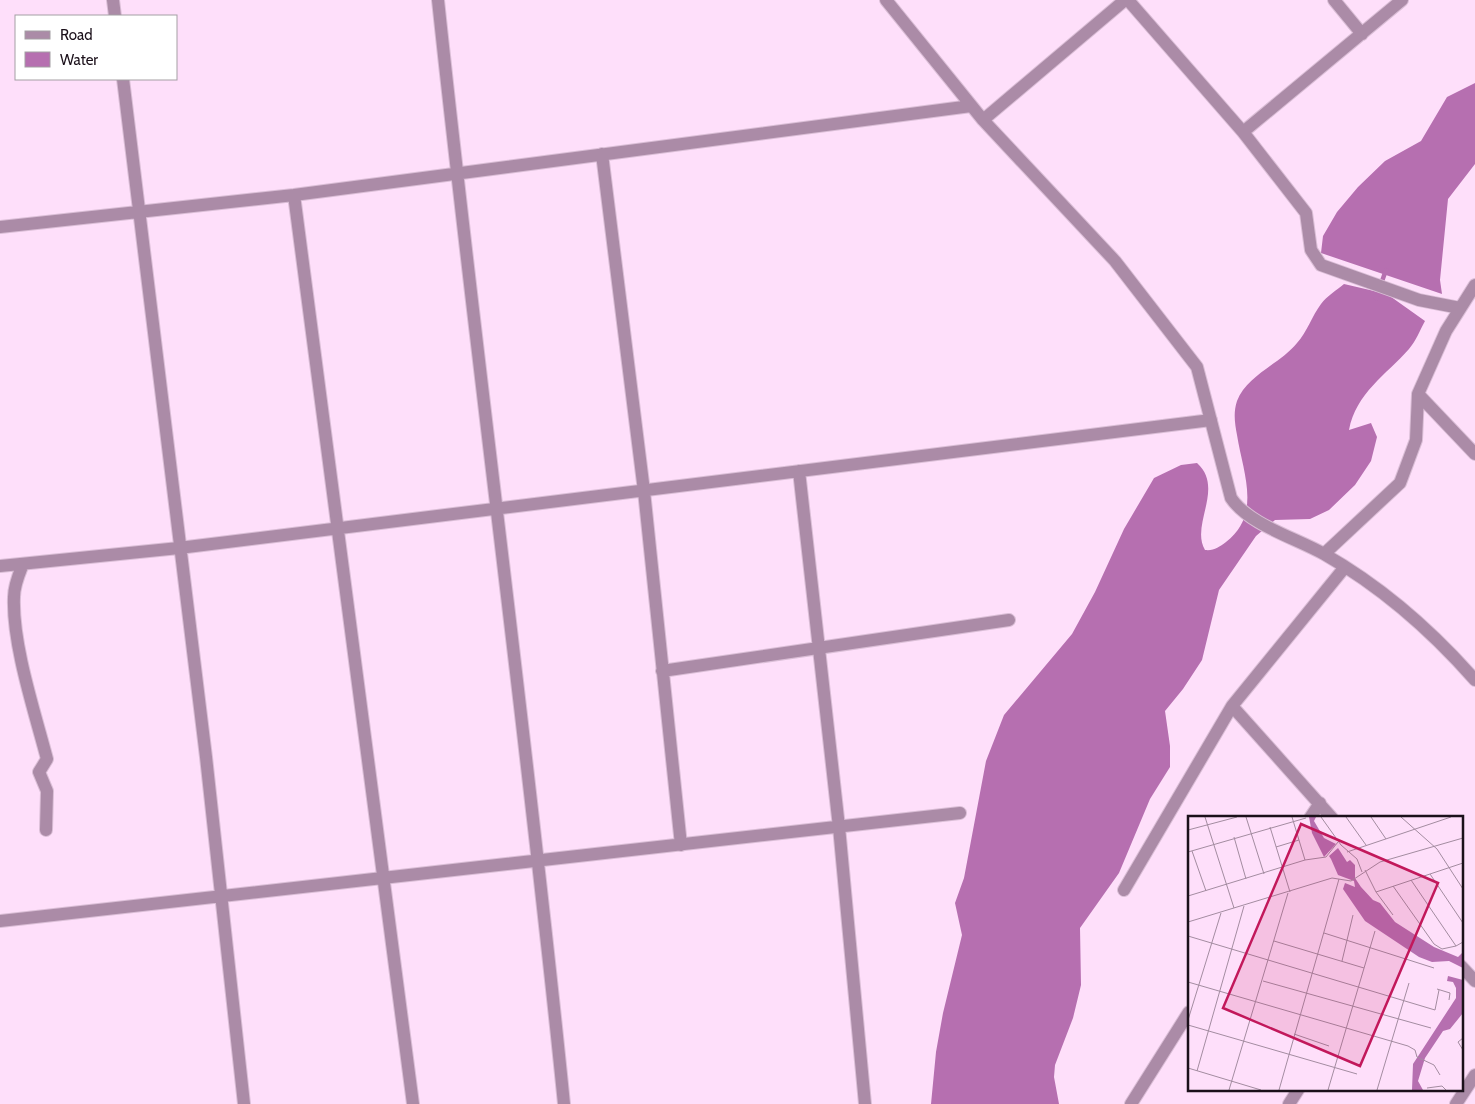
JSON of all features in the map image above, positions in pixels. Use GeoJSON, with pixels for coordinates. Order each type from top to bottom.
{"type":"FeatureCollection","features":[{"type":"Feature","properties":{"kind":"street"},"geometry":{"type":"LineString","coordinates":[[114,0],[115,15]]}},
{"type":"Feature","properties":{"kind":"street"},"geometry":{"type":"LineString","coordinates":[[438,0],[495,510],[539,859],[564,1104]]}},
{"type":"Feature","properties":{"kind":"street"},"geometry":{"type":"LineString","coordinates":[[886,0],[982,120],[1115,260],[1198,367],[1230,498],[1237,508],[1324,554],[1398,602],[1449,650],[1475,680]]}},
{"type":"Feature","properties":{"kind":"street"},"geometry":{"type":"LineString","coordinates":[[982,120],[1127,0],[1243,132],[1306,213],[1311,250],[1321,265],[1419,300],[1460,308]]}},
{"type":"Feature","properties":{"kind":"street"},"geometry":{"type":"LineString","coordinates":[[1334,0],[1362,34]]}},
{"type":"Feature","properties":{"kind":"street"},"geometry":{"type":"LineString","coordinates":[[1243,132],[1402,0]]}},
{"type":"Feature","properties":{"kind":"street"},"geometry":{"type":"LineString","coordinates":[[123,80],[206,757],[244,1104]]}},
{"type":"Feature","properties":{"kind":"street"},"geometry":{"type":"LineString","coordinates":[[0,226],[294,194],[971,106]]}},
{"type":"Feature","properties":{"kind":"street"},"geometry":{"type":"LineString","coordinates":[[602,154],[644,490],[681,845]]}},
{"type":"Feature","properties":{"kind":"street"},"geometry":{"type":"LineString","coordinates":[[294,194],[412,1104]]}},
{"type":"Feature","properties":{"kind":"street"},"geometry":{"type":"LineString","coordinates":[[1324,554],[1400,483],[1416,440],[1418,394],[1446,331],[1475,285]]}},
{"type":"Feature","properties":{"kind":"street"},"geometry":{"type":"LineString","coordinates":[[1418,394],[1475,454]]}},
{"type":"Feature","properties":{"kind":"street"},"geometry":{"type":"LineString","coordinates":[[0,566],[180,548],[1211,420]]}},
{"type":"Feature","properties":{"kind":"street"},"geometry":{"type":"LineString","coordinates":[[799,470],[839,827],[865,1104]]}},
{"type":"Feature","properties":{"kind":"street"},"geometry":{"type":"LineString","coordinates":[[23,564],[17,578],[14,597],[20,651],[47,759],[39,772],[47,791],[46,830]]}},
{"type":"Feature","properties":{"kind":"street"},"geometry":{"type":"LineString","coordinates":[[1124,890],[1232,706],[1345,567]]}},
{"type":"Feature","properties":{"kind":"street"},"geometry":{"type":"LineString","coordinates":[[662,671],[1009,620]]}},
{"type":"Feature","properties":{"kind":"street"},"geometry":{"type":"LineString","coordinates":[[1232,706],[1330,816]]}},
{"type":"Feature","properties":{"kind":"street"},"geometry":{"type":"LineString","coordinates":[[1311,816],[1320,803]]}},
{"type":"Feature","properties":{"kind":"street"},"geometry":{"type":"LineString","coordinates":[[0,921],[960,813]]}},
{"type":"Feature","properties":{"kind":"street"},"geometry":{"type":"LineString","coordinates":[[1462,967],[1475,981]]}},
{"type":"Feature","properties":{"kind":"street"},"geometry":{"type":"LineString","coordinates":[[1131,1104],[1188,1014]]}},
{"type":"Feature","properties":{"kind":"street"},"geometry":{"type":"LineString","coordinates":[[1456,1104],[1475,1075]]}},
{"type":"Feature","properties":{"kind":"street"},"geometry":{"type":"LineString","coordinates":[[1289,1104],[1297,1092]]}},
{"type":"Feature","properties":{"kind":"water"},"geometry":{"type":"Polygon","coordinates":[[[1475,83],[1475,164],[1448,199],[1440,280],[1442,294],[1321,253],[1323,236],[1337,212],[1358,187],[1385,161],[1421,141],[1447,97],[1475,83]]]}},
{"type":"Feature","properties":{"kind":"water"},"geometry":{"type":"Polygon","coordinates":[[[1344,284],[1387,294],[1425,321],[1411,346],[1373,385],[1358,405],[1349,430],[1371,423],[1377,437],[1371,461],[1355,485],[1329,510],[1310,519],[1275,520],[1256,536],[1219,590],[1202,660],[1183,689],[1165,711],[1170,746],[1170,767],[1150,799],[1119,873],[1080,928],[1081,985],[1073,1018],[1055,1065],[1054,1077],[1059,1104],[931,1104],[936,1052],[943,1013],[962,935],[955,903],[964,878],[986,761],[1004,715],[1072,634],[1095,592],[1124,529],[1154,478],[1181,465],[1197,463],[1205,473],[1208,484],[1208,495],[1201,529],[1201,540],[1205,550],[1219,547],[1237,531],[1244,519],[1247,506],[1247,492],[1235,423],[1237,401],[1248,384],[1297,343],[1321,304],[1344,284]]]}},
{"type":"Feature","properties":{"kind":"waterway"},"geometry":{"type":"LineString","coordinates":[[1376,298],[1386,270]]}}]}
